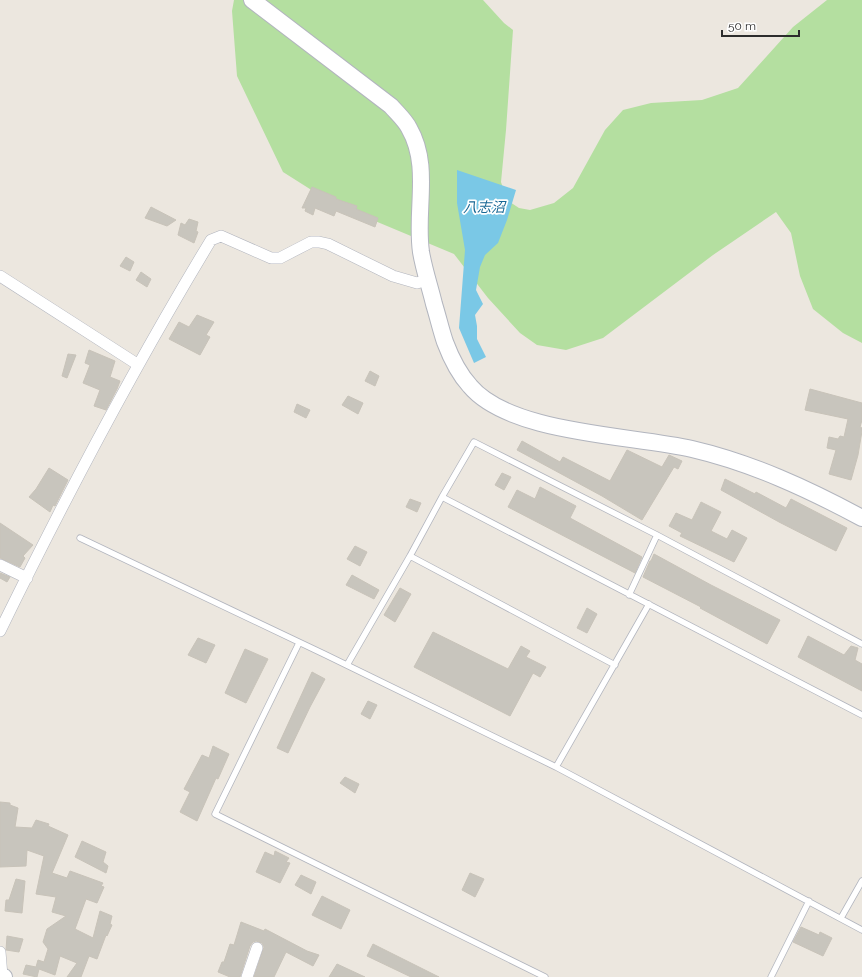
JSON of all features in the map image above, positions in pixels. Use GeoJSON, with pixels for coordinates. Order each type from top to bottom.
{"type":"FeatureCollection","features":[{"type":"Feature","properties":{"kind":"street"},"geometry":{"type":"LineString","coordinates":[[252,0],[391,106],[409,126],[419,149],[422,173],[420,224],[421,252],[445,342],[455,365],[470,387],[489,402],[512,414],[547,424],[691,449],[751,466],[830,501],[862,518]]}},
{"type":"Feature","properties":{"kind":"street"},"geometry":{"type":"LineString","coordinates":[[0,631],[78,476],[137,364],[211,240],[221,236],[271,258],[280,258],[311,242],[319,242],[328,244],[393,276],[417,283],[428,280]]}},
{"type":"Feature","properties":{"kind":"street"},"geometry":{"type":"LineString","coordinates":[[0,276],[137,364]]}},
{"type":"Feature","properties":{"kind":"street"},"geometry":{"type":"LineString","coordinates":[[0,565],[27,578]]}},
{"type":"Feature","properties":{"kind":"street"},"geometry":{"type":"LineString","coordinates":[[247,977],[257,948]]}},
{"type":"Feature","properties":{"kind":"street"},"geometry":{"type":"LineString","coordinates":[[0,952],[2,976]]}},
{"type":"Feature","properties":{"kind":"lane"},"geometry":{"type":"LineString","coordinates":[[347,665],[474,442],[658,535],[862,644]]}},
{"type":"Feature","properties":{"kind":"lane"},"geometry":{"type":"LineString","coordinates":[[442,498],[862,715]]}},
{"type":"Feature","properties":{"kind":"lane"},"geometry":{"type":"LineString","coordinates":[[629,595],[658,535]]}},
{"type":"Feature","properties":{"kind":"lane"},"geometry":{"type":"LineString","coordinates":[[80,538],[556,766],[862,930]]}},
{"type":"Feature","properties":{"kind":"lane"},"geometry":{"type":"LineString","coordinates":[[410,556],[615,665]]}},
{"type":"Feature","properties":{"kind":"lane"},"geometry":{"type":"LineString","coordinates":[[556,766],[649,604]]}},
{"type":"Feature","properties":{"kind":"lane"},"geometry":{"type":"LineString","coordinates":[[299,642],[215,814],[545,977]]}},
{"type":"Feature","properties":{"kind":"lane"},"geometry":{"type":"LineString","coordinates":[[841,918],[862,881]]}},
{"type":"Feature","properties":{"kind":"lane"},"geometry":{"type":"LineString","coordinates":[[771,977],[809,901]]}},
{"type":"Feature","properties":{"kind":"green space"},"geometry":{"type":"Polygon","coordinates":[[[234,0],[483,0],[504,23],[513,30],[501,182],[507,200],[519,208],[530,210],[554,203],[573,188],[605,130],[623,110],[651,103],[702,100],[738,88],[793,27],[827,0],[862,0],[862,343],[843,333],[813,309],[800,276],[791,233],[776,212],[713,255],[603,338],[566,350],[537,345],[520,333],[488,298],[454,254],[332,203],[283,172],[237,76],[232,11],[234,0]]]}},
{"type":"Feature","properties":{"kind":"water","name":"八志沼"},"geometry":{"type":"Polygon","coordinates":[[[457,170],[516,190],[498,243],[485,255],[480,267],[476,290],[483,304],[475,315],[477,339],[486,357],[474,363],[459,328],[465,250],[457,203],[457,170]]]}},
{"type":"Feature","properties":{"kind":"building"},"geometry":{"type":"Polygon","coordinates":[[[312,187],[336,197],[336,199],[357,206],[356,209],[378,218],[375,227],[336,211],[334,216],[315,208],[313,215],[305,211],[306,208],[302,208],[312,187]]]}},
{"type":"Feature","properties":{"kind":"building"},"geometry":{"type":"Polygon","coordinates":[[[151,207],[176,220],[167,226],[145,218],[151,207]]]}},
{"type":"Feature","properties":{"kind":"building"},"geometry":{"type":"Polygon","coordinates":[[[189,219],[198,222],[196,231],[198,232],[194,243],[178,235],[181,223],[185,225],[189,219]]]}},
{"type":"Feature","properties":{"kind":"building"},"geometry":{"type":"Polygon","coordinates":[[[126,257],[134,262],[130,271],[120,266],[126,257]]]}},
{"type":"Feature","properties":{"kind":"building"},"geometry":{"type":"Polygon","coordinates":[[[141,272],[151,279],[147,287],[136,280],[141,272]]]}},
{"type":"Feature","properties":{"kind":"building"},"geometry":{"type":"Polygon","coordinates":[[[197,315],[214,322],[206,335],[210,337],[200,355],[169,339],[179,322],[189,327],[197,315]]]}},
{"type":"Feature","properties":{"kind":"building"},"geometry":{"type":"Polygon","coordinates":[[[89,350],[115,361],[110,377],[120,381],[106,410],[94,406],[100,390],[83,383],[90,365],[85,363],[89,350]]]}},
{"type":"Feature","properties":{"kind":"building"},"geometry":{"type":"Polygon","coordinates":[[[68,354],[76,355],[67,378],[62,376],[68,354]]]}},
{"type":"Feature","properties":{"kind":"building"},"geometry":{"type":"Polygon","coordinates":[[[370,371],[379,376],[375,386],[365,381],[370,371]]]}},
{"type":"Feature","properties":{"kind":"building"},"geometry":{"type":"Polygon","coordinates":[[[810,389],[862,403],[862,420],[860,427],[862,428],[862,431],[858,455],[851,480],[829,474],[836,450],[827,448],[829,437],[838,439],[840,436],[844,437],[848,419],[805,410],[810,389]]]}},
{"type":"Feature","properties":{"kind":"building"},"geometry":{"type":"Polygon","coordinates":[[[348,396],[363,403],[358,414],[342,405],[348,396]]]}},
{"type":"Feature","properties":{"kind":"building"},"geometry":{"type":"Polygon","coordinates":[[[297,404],[310,410],[306,418],[294,412],[297,404]]]}},
{"type":"Feature","properties":{"kind":"building"},"geometry":{"type":"Polygon","coordinates":[[[522,441],[560,462],[563,457],[610,481],[627,450],[662,467],[669,455],[682,461],[678,469],[674,467],[642,520],[602,496],[517,450],[522,441]]]}},
{"type":"Feature","properties":{"kind":"building"},"geometry":{"type":"Polygon","coordinates":[[[49,468],[68,480],[55,506],[53,505],[50,512],[29,497],[36,489],[49,468]]]}},
{"type":"Feature","properties":{"kind":"building"},"geometry":{"type":"Polygon","coordinates":[[[502,473],[511,477],[504,490],[495,485],[502,473]]]}},
{"type":"Feature","properties":{"kind":"building"},"geometry":{"type":"Polygon","coordinates":[[[725,479],[755,494],[756,492],[786,508],[791,499],[847,528],[836,551],[721,490],[725,479]]]}},
{"type":"Feature","properties":{"kind":"building"},"geometry":{"type":"Polygon","coordinates":[[[540,487],[576,506],[570,518],[642,557],[635,573],[508,507],[517,490],[535,499],[540,487]]]}},
{"type":"Feature","properties":{"kind":"building"},"geometry":{"type":"Polygon","coordinates":[[[410,499],[421,503],[417,512],[406,507],[410,499]]]}},
{"type":"Feature","properties":{"kind":"building"},"geometry":{"type":"Polygon","coordinates":[[[701,502],[721,512],[711,531],[727,539],[732,530],[747,538],[734,562],[680,536],[682,533],[669,526],[676,513],[692,520],[701,502]]]}},
{"type":"Feature","properties":{"kind":"building"},"geometry":{"type":"Polygon","coordinates":[[[0,523],[33,545],[23,556],[25,558],[20,567],[0,558],[0,523]]]}},
{"type":"Feature","properties":{"kind":"building"},"geometry":{"type":"Polygon","coordinates":[[[355,546],[367,552],[360,566],[347,559],[355,546]]]}},
{"type":"Feature","properties":{"kind":"building"},"geometry":{"type":"Polygon","coordinates":[[[654,554],[780,620],[767,644],[643,577],[654,554]]]}},
{"type":"Feature","properties":{"kind":"building"},"geometry":{"type":"Polygon","coordinates":[[[0,573],[10,577],[7,582],[0,578],[0,573]]]}},
{"type":"Feature","properties":{"kind":"building"},"geometry":{"type":"Polygon","coordinates":[[[352,575],[379,590],[374,599],[346,585],[352,575]]]}},
{"type":"Feature","properties":{"kind":"building"},"geometry":{"type":"Polygon","coordinates":[[[400,588],[411,594],[395,622],[384,615],[400,588]]]}},
{"type":"Feature","properties":{"kind":"building"},"geometry":{"type":"Polygon","coordinates":[[[587,608],[597,614],[587,633],[577,628],[587,608]]]}},
{"type":"Feature","properties":{"kind":"building"},"geometry":{"type":"Polygon","coordinates":[[[433,632],[508,669],[521,646],[530,651],[526,657],[546,667],[540,677],[533,673],[510,716],[414,667],[433,632]]]}},
{"type":"Feature","properties":{"kind":"building"},"geometry":{"type":"Polygon","coordinates":[[[808,636],[844,655],[851,646],[858,648],[855,660],[862,664],[862,691],[798,657],[808,636]]]}},
{"type":"Feature","properties":{"kind":"building"},"geometry":{"type":"Polygon","coordinates":[[[198,638],[215,645],[206,663],[188,655],[198,638]]]}},
{"type":"Feature","properties":{"kind":"building"},"geometry":{"type":"Polygon","coordinates":[[[245,649],[268,659],[246,703],[225,693],[245,649]]]}},
{"type":"Feature","properties":{"kind":"building"},"geometry":{"type":"Polygon","coordinates":[[[312,672],[325,679],[288,753],[277,748],[312,672]]]}},
{"type":"Feature","properties":{"kind":"building"},"geometry":{"type":"Polygon","coordinates":[[[368,701],[377,705],[370,719],[361,714],[368,701]]]}},
{"type":"Feature","properties":{"kind":"building"},"geometry":{"type":"Polygon","coordinates":[[[213,746],[229,754],[218,779],[216,778],[197,821],[180,812],[190,792],[184,789],[202,755],[209,758],[213,746]]]}},
{"type":"Feature","properties":{"kind":"building"},"geometry":{"type":"Polygon","coordinates":[[[345,777],[359,784],[355,793],[340,783],[345,777]]]}},
{"type":"Feature","properties":{"kind":"building"},"geometry":{"type":"Polygon","coordinates":[[[0,802],[10,803],[10,805],[18,808],[15,827],[32,828],[36,820],[49,824],[48,826],[68,835],[52,873],[67,878],[70,871],[103,883],[101,886],[104,887],[97,903],[86,899],[75,929],[93,938],[100,911],[112,916],[110,924],[112,925],[107,936],[106,935],[97,959],[89,956],[81,977],[67,977],[77,963],[60,956],[55,975],[39,969],[37,977],[23,974],[26,965],[36,967],[38,960],[44,962],[48,949],[43,942],[47,929],[66,916],[52,912],[56,897],[36,894],[44,856],[27,850],[26,866],[0,867],[0,802]]]}},
{"type":"Feature","properties":{"kind":"building"},"geometry":{"type":"Polygon","coordinates":[[[82,841],[106,852],[103,862],[108,866],[106,873],[75,857],[82,841]]]}},
{"type":"Feature","properties":{"kind":"building"},"geometry":{"type":"Polygon","coordinates":[[[275,851],[289,858],[286,862],[290,863],[280,883],[256,872],[265,852],[274,856],[275,851]]]}},
{"type":"Feature","properties":{"kind":"building"},"geometry":{"type":"Polygon","coordinates":[[[470,873],[484,879],[475,897],[462,890],[470,873]]]}},
{"type":"Feature","properties":{"kind":"building"},"geometry":{"type":"Polygon","coordinates":[[[301,875],[316,882],[311,894],[295,885],[301,875]]]}},
{"type":"Feature","properties":{"kind":"building"},"geometry":{"type":"Polygon","coordinates":[[[16,879],[25,881],[22,913],[5,911],[6,900],[9,900],[16,879]]]}},
{"type":"Feature","properties":{"kind":"building"},"geometry":{"type":"Polygon","coordinates":[[[322,896],[350,910],[341,929],[312,915],[322,896]]]}},
{"type":"Feature","properties":{"kind":"building"},"geometry":{"type":"Polygon","coordinates":[[[241,922],[264,931],[265,929],[307,951],[319,955],[313,966],[286,952],[274,977],[254,977],[264,947],[262,943],[256,941],[250,946],[240,977],[230,977],[218,972],[222,962],[224,962],[230,944],[234,945],[241,922]]]}},
{"type":"Feature","properties":{"kind":"building"},"geometry":{"type":"Polygon","coordinates":[[[801,927],[819,935],[820,932],[832,938],[823,956],[793,942],[801,927]]]}},
{"type":"Feature","properties":{"kind":"building"},"geometry":{"type":"Polygon","coordinates":[[[7,936],[23,939],[19,952],[6,950],[7,936]]]}},
{"type":"Feature","properties":{"kind":"building"},"geometry":{"type":"Polygon","coordinates":[[[373,944],[439,977],[411,977],[367,956],[373,944]]]}},
{"type":"Feature","properties":{"kind":"building"},"geometry":{"type":"Polygon","coordinates":[[[337,964],[365,977],[329,977],[337,964]]]}}]}
